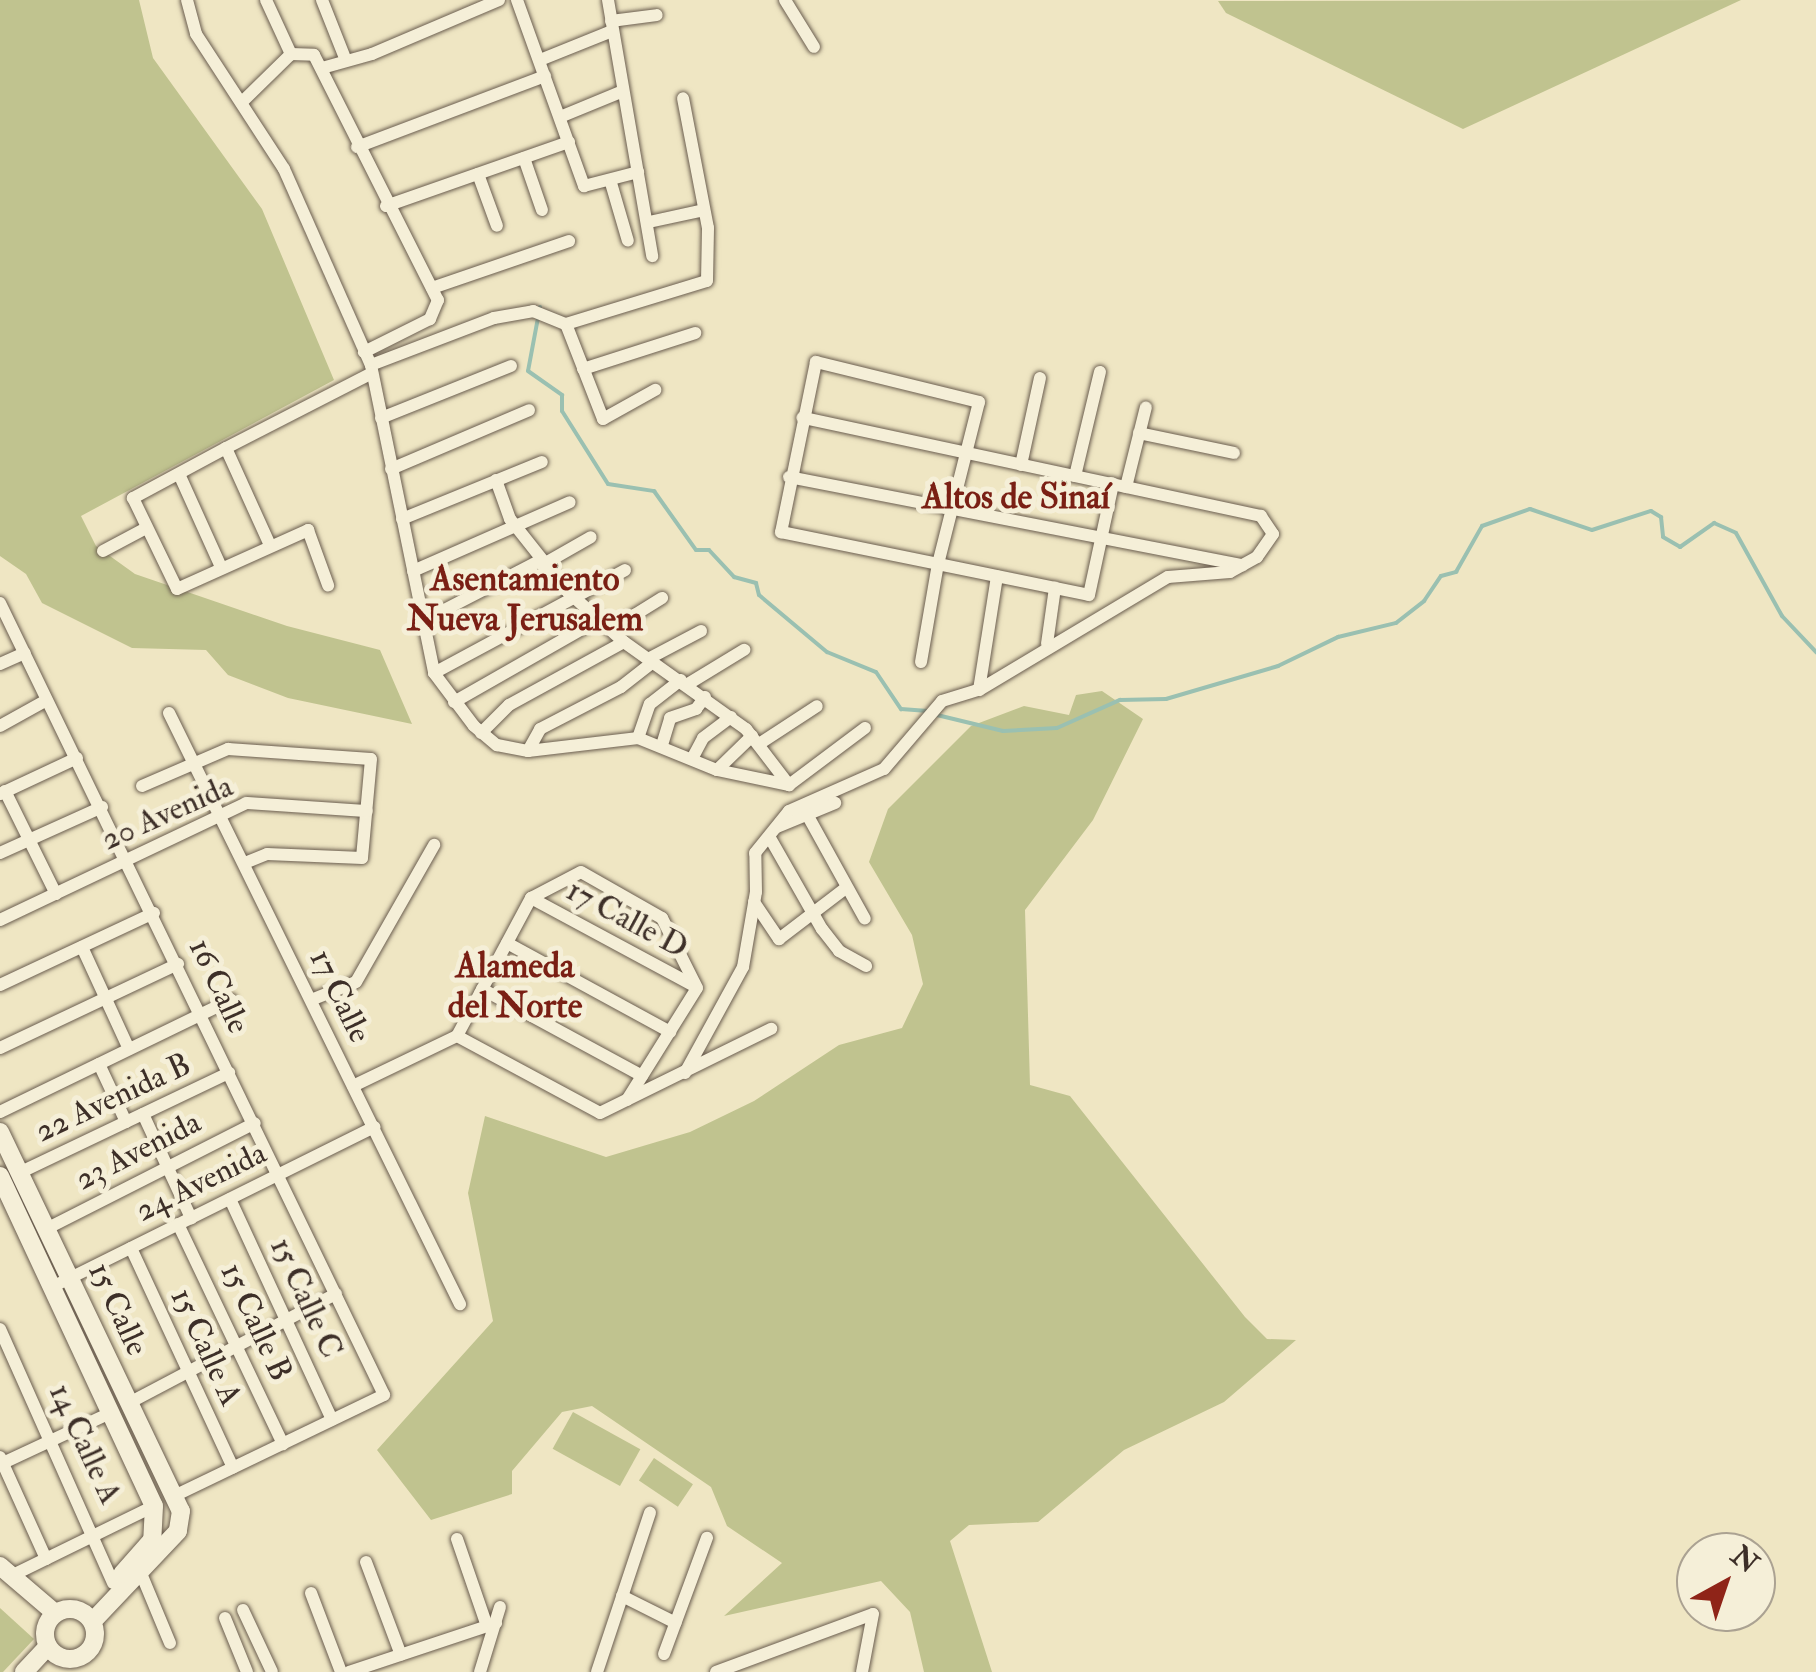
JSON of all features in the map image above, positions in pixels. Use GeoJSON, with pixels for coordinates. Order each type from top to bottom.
{"type":"FeatureCollection","features":[{"type":"Feature","properties":{"kind":"street"},"geometry":{"type":"LineString","coordinates":[[188,0],[196,34],[290,182],[369,363],[434,673],[481,733],[497,746],[528,751],[638,738],[717,770],[789,785],[865,728]]}},
{"type":"Feature","properties":{"kind":"street"},"geometry":{"type":"LineString","coordinates":[[266,0],[291,54]]}},
{"type":"Feature","properties":{"kind":"street"},"geometry":{"type":"LineString","coordinates":[[322,0],[345,58]]}},
{"type":"Feature","properties":{"kind":"street"},"geometry":{"type":"LineString","coordinates":[[322,68],[345,58],[372,54],[499,0]]}},
{"type":"Feature","properties":{"kind":"street"},"geometry":{"type":"LineString","coordinates":[[608,0],[652,256]]}},
{"type":"Feature","properties":{"kind":"street"},"geometry":{"type":"LineString","coordinates":[[785,0],[814,47]]}},
{"type":"Feature","properties":{"kind":"street"},"geometry":{"type":"LineString","coordinates":[[523,2],[584,186],[611,183],[638,172]]}},
{"type":"Feature","properties":{"kind":"street"},"geometry":{"type":"LineString","coordinates":[[540,60],[612,26],[657,15]]}},
{"type":"Feature","properties":{"kind":"street"},"geometry":{"type":"LineString","coordinates":[[242,102],[291,54],[310,52],[322,68],[386,206],[432,288],[436,314],[369,363],[133,498],[177,588],[269,543],[308,530],[328,585]]}},
{"type":"Feature","properties":{"kind":"street"},"geometry":{"type":"LineString","coordinates":[[358,147],[545,76]]}},
{"type":"Feature","properties":{"kind":"street"},"geometry":{"type":"LineString","coordinates":[[560,117],[624,91]]}},
{"type":"Feature","properties":{"kind":"street"},"geometry":{"type":"LineString","coordinates":[[369,363],[494,318],[533,311],[566,324],[707,281],[704,210],[682,98]]}},
{"type":"Feature","properties":{"kind":"street"},"geometry":{"type":"LineString","coordinates":[[386,206],[569,142]]}},
{"type":"Feature","properties":{"kind":"street"},"geometry":{"type":"LineString","coordinates":[[524,158],[542,210]]}},
{"type":"Feature","properties":{"kind":"street"},"geometry":{"type":"LineString","coordinates":[[478,174],[497,226]]}},
{"type":"Feature","properties":{"kind":"street"},"geometry":{"type":"LineString","coordinates":[[611,183],[628,241]]}},
{"type":"Feature","properties":{"kind":"street"},"geometry":{"type":"LineString","coordinates":[[649,222],[704,210]]}},
{"type":"Feature","properties":{"kind":"street"},"geometry":{"type":"LineString","coordinates":[[432,288],[569,241]]}},
{"type":"Feature","properties":{"kind":"street"},"geometry":{"type":"LineString","coordinates":[[566,324],[603,418],[655,390]]}},
{"type":"Feature","properties":{"kind":"street"},"geometry":{"type":"LineString","coordinates":[[583,369],[694,333]]}},
{"type":"Feature","properties":{"kind":"street"},"geometry":{"type":"LineString","coordinates":[[921,662],[938,564],[979,402],[816,362],[789,477],[781,532],[938,564],[997,576],[1088,595],[1146,407]]}},
{"type":"Feature","properties":{"kind":"street"},"geometry":{"type":"LineString","coordinates":[[381,418],[511,366]]}},
{"type":"Feature","properties":{"kind":"street"},"geometry":{"type":"LineString","coordinates":[[1074,476],[1100,372]]}},
{"type":"Feature","properties":{"kind":"street"},"geometry":{"type":"LineString","coordinates":[[1021,464],[1040,378]]}},
{"type":"Feature","properties":{"kind":"street"},"geometry":{"type":"LineString","coordinates":[[392,469],[529,410]]}},
{"type":"Feature","properties":{"kind":"street"},"geometry":{"type":"LineString","coordinates":[[686,1073],[739,978],[754,902],[755,853],[778,826],[884,769],[932,712],[979,690],[1047,644],[1168,578],[1243,565],[1274,534],[1261,516],[802,418]]}},
{"type":"Feature","properties":{"kind":"street"},"geometry":{"type":"LineString","coordinates":[[1139,433],[1234,454]]}},
{"type":"Feature","properties":{"kind":"street"},"geometry":{"type":"LineString","coordinates":[[226,448],[269,543]]}},
{"type":"Feature","properties":{"kind":"street"},"geometry":{"type":"LineString","coordinates":[[402,519],[542,462]]}},
{"type":"Feature","properties":{"kind":"street"},"geometry":{"type":"LineString","coordinates":[[179,474],[221,567]]}},
{"type":"Feature","properties":{"kind":"street"},"geometry":{"type":"LineString","coordinates":[[789,477],[1243,565]]}},
{"type":"Feature","properties":{"kind":"street"},"geometry":{"type":"LineString","coordinates":[[496,480],[516,528],[540,563],[624,642],[731,717],[756,740],[789,785]]}},
{"type":"Feature","properties":{"kind":"street"},"geometry":{"type":"LineString","coordinates":[[412,571],[570,502]]}},
{"type":"Feature","properties":{"kind":"street"},"geometry":{"type":"LineString","coordinates":[[104,551],[146,528]]}},
{"type":"Feature","properties":{"kind":"street"},"geometry":{"type":"LineString","coordinates":[[423,621],[591,536]]}},
{"type":"Feature","properties":{"kind":"street"},"geometry":{"type":"LineString","coordinates":[[434,673],[626,570]]}},
{"type":"Feature","properties":{"kind":"street"},"geometry":{"type":"LineString","coordinates":[[979,690],[997,576]]}},
{"type":"Feature","properties":{"kind":"street"},"geometry":{"type":"LineString","coordinates":[[1047,644],[1055,588]]}},
{"type":"Feature","properties":{"kind":"street"},"geometry":{"type":"LineString","coordinates":[[612,629],[662,598]]}},
{"type":"Feature","properties":{"kind":"street","name":"16 Calle"},"geometry":{"type":"LineString","coordinates":[[0,603],[45,701],[128,858],[384,1395],[332,1420]]}},
{"type":"Feature","properties":{"kind":"street"},"geometry":{"type":"LineString","coordinates":[[454,702],[600,618]]}},
{"type":"Feature","properties":{"kind":"street"},"geometry":{"type":"LineString","coordinates":[[528,751],[540,729],[621,688],[650,660],[701,631]]}},
{"type":"Feature","properties":{"kind":"street"},"geometry":{"type":"LineString","coordinates":[[481,733],[509,706],[624,642]]}},
{"type":"Feature","properties":{"kind":"street"},"geometry":{"type":"LineString","coordinates":[[638,738],[650,704],[744,650]]}},
{"type":"Feature","properties":{"kind":"street"},"geometry":{"type":"LineString","coordinates":[[0,664],[25,653]]}},
{"type":"Feature","properties":{"kind":"street"},"geometry":{"type":"LineString","coordinates":[[662,745],[670,718],[696,709],[706,697]]}},
{"type":"Feature","properties":{"kind":"street"},"geometry":{"type":"LineString","coordinates":[[0,726],[45,701]]}},
{"type":"Feature","properties":{"kind":"street"},"geometry":{"type":"LineString","coordinates":[[717,770],[756,740],[818,706]]}},
{"type":"Feature","properties":{"kind":"street","name":"17 Calle"},"geometry":{"type":"LineString","coordinates":[[170,713],[460,1304]]}},
{"type":"Feature","properties":{"kind":"street"},"geometry":{"type":"LineString","coordinates":[[692,757],[703,738],[731,717]]}},
{"type":"Feature","properties":{"kind":"street"},"geometry":{"type":"LineString","coordinates":[[142,786],[194,759],[228,749],[371,760],[362,858],[267,854],[245,863]]}},
{"type":"Feature","properties":{"kind":"street"},"geometry":{"type":"LineString","coordinates":[[56,894],[3,792],[78,758]]}},
{"type":"Feature","properties":{"kind":"street"},"geometry":{"type":"LineString","coordinates":[[778,826],[809,818],[847,796],[842,789]]}},
{"type":"Feature","properties":{"kind":"street","name":"20 Avenida"},"geometry":{"type":"LineString","coordinates":[[0,920],[246,803],[367,811]]}},
{"type":"Feature","properties":{"kind":"street"},"geometry":{"type":"LineString","coordinates":[[0,853],[102,807]]}},
{"type":"Feature","properties":{"kind":"street"},"geometry":{"type":"LineString","coordinates":[[809,818],[865,919]]}},
{"type":"Feature","properties":{"kind":"street"},"geometry":{"type":"LineString","coordinates":[[778,826],[814,912],[839,951],[866,966]]}},
{"type":"Feature","properties":{"kind":"street"},"geometry":{"type":"LineString","coordinates":[[312,1000],[356,982],[434,845]]}},
{"type":"Feature","properties":{"kind":"street"},"geometry":{"type":"LineString","coordinates":[[353,1086],[457,1036],[531,898],[581,872],[662,918],[698,988],[627,1100]]}},
{"type":"Feature","properties":{"kind":"street"},"geometry":{"type":"LineString","coordinates":[[754,902],[779,938],[846,888]]}},
{"type":"Feature","properties":{"kind":"street","name":"17 Calle D"},"geometry":{"type":"LineString","coordinates":[[531,898],[698,988]]}},
{"type":"Feature","properties":{"kind":"street"},"geometry":{"type":"LineString","coordinates":[[0,985],[154,914]]}},
{"type":"Feature","properties":{"kind":"street"},"geometry":{"type":"LineString","coordinates":[[507,943],[670,1032]]}},
{"type":"Feature","properties":{"kind":"street"},"geometry":{"type":"LineString","coordinates":[[82,947],[129,1049]]}},
{"type":"Feature","properties":{"kind":"street"},"geometry":{"type":"LineString","coordinates":[[0,1048],[178,964]]}},
{"type":"Feature","properties":{"kind":"street"},"geometry":{"type":"LineString","coordinates":[[482,989],[642,1076]]}},
{"type":"Feature","properties":{"kind":"street"},"geometry":{"type":"LineString","coordinates":[[0,1112],[231,1000]]}},
{"type":"Feature","properties":{"kind":"street"},"geometry":{"type":"LineString","coordinates":[[457,1036],[600,1113],[771,1029]]}},
{"type":"Feature","properties":{"kind":"street"},"geometry":{"type":"LineString","coordinates":[[99,1064],[126,1122]]}},
{"type":"Feature","properties":{"kind":"street","name":"22 Avenida B"},"geometry":{"type":"LineString","coordinates":[[19,1173],[230,1073]]}},
{"type":"Feature","properties":{"kind":"street"},"geometry":{"type":"LineString","coordinates":[[143,1114],[185,1221]]}},
{"type":"Feature","properties":{"kind":"street","name":"23 Avenida"},"geometry":{"type":"LineString","coordinates":[[46,1229],[166,1165],[255,1124]]}},
{"type":"Feature","properties":{"kind":"street","name":"24 Avenida"},"geometry":{"type":"LineString","coordinates":[[52,1287],[374,1128]]}},
{"type":"Feature","properties":{"kind":"street","name":"15 Calle"},"geometry":{"type":"LineString","coordinates":[[0,1132],[177,1504]]}},
{"type":"Feature","properties":{"kind":"street","name":"15 Calle"},"geometry":{"type":"LineString","coordinates":[[0,1176],[156,1512]]}},
{"type":"Feature","properties":{"kind":"street","name":"15 Calle C"},"geometry":{"type":"LineString","coordinates":[[230,1199],[332,1420]]}},
{"type":"Feature","properties":{"kind":"street","name":"15 Calle B"},"geometry":{"type":"LineString","coordinates":[[185,1221],[283,1444]]}},
{"type":"Feature","properties":{"kind":"street","name":"15 Calle A"},"geometry":{"type":"LineString","coordinates":[[130,1248],[233,1468]]}},
{"type":"Feature","properties":{"kind":"street"},"geometry":{"type":"LineString","coordinates":[[129,1403],[239,1350],[284,1317],[336,1294]]}},
{"type":"Feature","properties":{"kind":"street","name":"14 Calle A"},"geometry":{"type":"LineString","coordinates":[[0,1329],[97,1534],[114,1584]]}},
{"type":"Feature","properties":{"kind":"street"},"geometry":{"type":"LineString","coordinates":[[46,1559],[3,1468],[110,1413]]}},
{"type":"Feature","properties":{"kind":"street"},"geometry":{"type":"LineString","coordinates":[[88,1618],[178,1531],[177,1504],[233,1468],[332,1420]]}},
{"type":"Feature","properties":{"kind":"street"},"geometry":{"type":"LineString","coordinates":[[6,1572],[156,1512],[152,1540],[88,1618]]}},
{"type":"Feature","properties":{"kind":"street"},"geometry":{"type":"LineString","coordinates":[[597,1672],[650,1514]]}},
{"type":"Feature","properties":{"kind":"street"},"geometry":{"type":"LineString","coordinates":[[664,1654],[707,1538]]}},
{"type":"Feature","properties":{"kind":"street"},"geometry":{"type":"LineString","coordinates":[[457,1539],[492,1625]]}},
{"type":"Feature","properties":{"kind":"street"},"geometry":{"type":"LineString","coordinates":[[366,1562],[401,1655]]}},
{"type":"Feature","properties":{"kind":"street"},"geometry":{"type":"LineString","coordinates":[[140,1571],[170,1643]]}},
{"type":"Feature","properties":{"kind":"street"},"geometry":{"type":"LineString","coordinates":[[6,1572],[56,1613],[88,1618]]}},
{"type":"Feature","properties":{"kind":"street"},"geometry":{"type":"LineString","coordinates":[[311,1593],[340,1672]]}},
{"type":"Feature","properties":{"kind":"street"},"geometry":{"type":"LineString","coordinates":[[622,1596],[676,1623]]}},
{"type":"Feature","properties":{"kind":"street"},"geometry":{"type":"LineString","coordinates":[[480,1672],[500,1607]]}},
{"type":"Feature","properties":{"kind":"street"},"geometry":{"type":"LineString","coordinates":[[244,1610],[272,1672]]}},
{"type":"Feature","properties":{"kind":"street"},"geometry":{"type":"LineString","coordinates":[[56,1613],[45,1630],[51,1650],[68,1659],[86,1654],[94,1641],[88,1618]]}},
{"type":"Feature","properties":{"kind":"street"},"geometry":{"type":"LineString","coordinates":[[716,1672],[873,1614],[862,1672]]}},
{"type":"Feature","properties":{"kind":"street"},"geometry":{"type":"LineString","coordinates":[[225,1618],[247,1672]]}},
{"type":"Feature","properties":{"kind":"street"},"geometry":{"type":"LineString","coordinates":[[349,1672],[492,1625]]}},
{"type":"Feature","properties":{"kind":"street"},"geometry":{"type":"LineString","coordinates":[[24,1672],[51,1650]]}},
{"type":"Feature","properties":{"kind":"street"},"geometry":{"type":"LineString","coordinates":[[36,1672],[51,1650]]}},
{"type":"Feature","properties":{"kind":"green space"},"geometry":{"type":"Polygon","coordinates":[[[0,0],[139,0],[153,58],[262,209],[334,380],[81,516],[96,546],[135,574],[287,626],[380,650],[412,724],[288,698],[228,675],[206,650],[132,648],[42,603],[26,574],[0,556],[0,0]]]}},
{"type":"Feature","properties":{"kind":"green space"},"geometry":{"type":"Polygon","coordinates":[[[1741,0],[1463,129],[1226,13],[1218,1],[1741,0]]]}},
{"type":"Feature","properties":{"kind":"green space"},"geometry":{"type":"Polygon","coordinates":[[[1102,691],[1143,719],[1093,820],[1025,910],[1030,1085],[1070,1096],[1245,1317],[1267,1339],[1296,1340],[1224,1402],[1124,1450],[1038,1522],[969,1525],[950,1541],[992,1672],[924,1672],[910,1612],[881,1581],[724,1616],[782,1563],[727,1526],[711,1487],[592,1406],[562,1412],[512,1471],[512,1494],[431,1520],[377,1450],[493,1321],[468,1193],[485,1116],[606,1157],[690,1132],[754,1101],[839,1045],[902,1028],[923,984],[912,935],[869,862],[888,809],[971,726],[1024,706],[1069,715],[1076,695],[1102,691]]]}},
{"type":"Feature","properties":{"kind":"green space"},"geometry":{"type":"Polygon","coordinates":[[[573,1412],[640,1449],[620,1486],[553,1449],[573,1412]]]}},
{"type":"Feature","properties":{"kind":"green space"},"geometry":{"type":"Polygon","coordinates":[[[654,1458],[693,1484],[678,1507],[639,1480],[654,1458]]]}},
{"type":"Feature","properties":{"kind":"green space"},"geometry":{"type":"Polygon","coordinates":[[[0,1608],[34,1639],[3,1672],[0,1672],[0,1608]]]}},
{"type":"Feature","properties":{"kind":"waterway"},"geometry":{"type":"LineString","coordinates":[[540,307],[528,371],[562,395],[562,411],[608,484],[654,491],[696,550],[709,550],[734,577],[756,583],[759,595],[827,652],[876,672],[901,709],[928,711]]}},
{"type":"Feature","properties":{"kind":"waterway"},"geometry":{"type":"LineString","coordinates":[[937,715],[1003,731],[1057,728],[1120,700],[1166,699],[1278,666],[1338,637],[1396,623],[1424,601],[1441,576],[1456,572],[1482,526],[1530,509],[1592,530],[1651,511],[1661,517],[1663,537],[1680,547],[1714,523],[1736,533],[1782,616],[1816,652]]}},
{"type":"Feature","properties":{"kind":"district","name":"Altos de Sinaí"},"geometry":{"type":"Point","coordinates":[1016,497]}},
{"type":"Feature","properties":{"kind":"district","name":"Asentamiento Nueva Jerusalem"},"geometry":{"type":"Point","coordinates":[525,599]}},
{"type":"Feature","properties":{"kind":"district","name":"Alameda del Norte"},"geometry":{"type":"Point","coordinates":[515,986]}}]}
